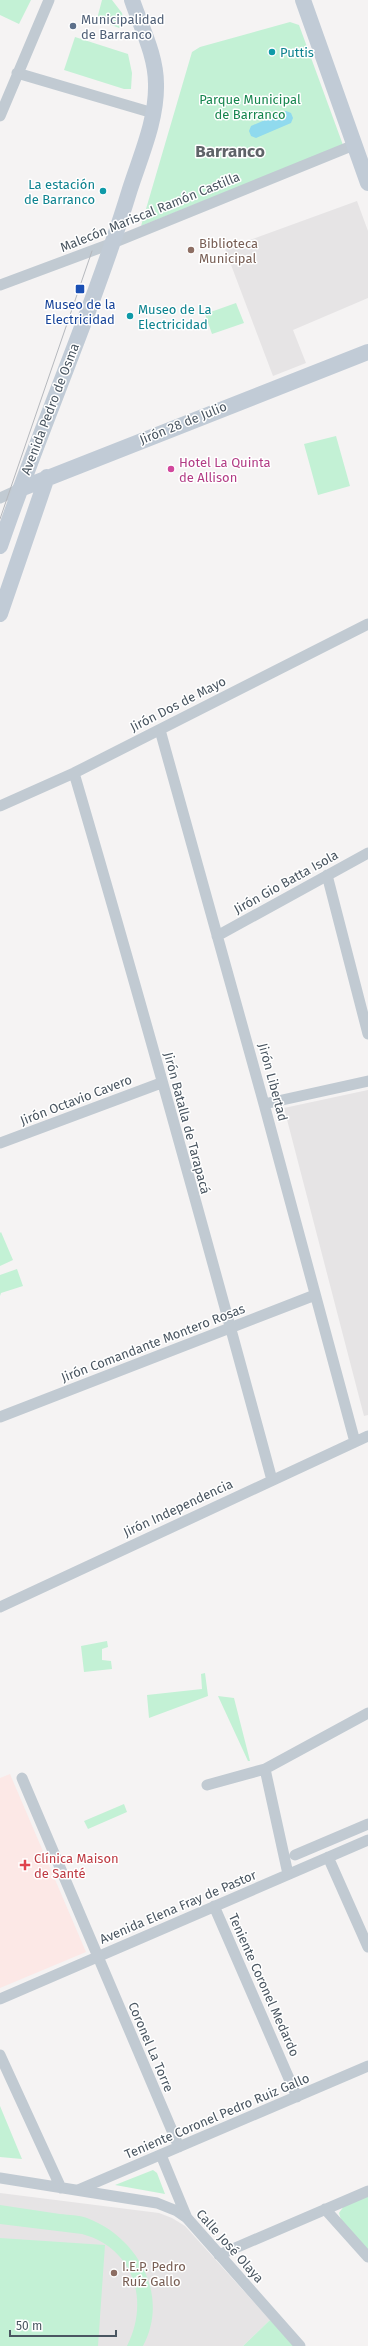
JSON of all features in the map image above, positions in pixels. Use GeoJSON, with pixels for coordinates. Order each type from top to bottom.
{"type":"FeatureCollection","features":[{"type":"Feature","properties":{"kind":"main road","name":"Avenida Pedro de Osma"},"geometry":{"type":"LineString","coordinates":[[0,546],[113,243],[154,113],[156,84],[155,72],[148,43],[132,0]]}},
{"type":"Feature","properties":{"kind":"main road"},"geometry":{"type":"LineString","coordinates":[[303,0],[368,183]]}},
{"type":"Feature","properties":{"kind":"main road","name":"Jirón 28 de Julio"},"geometry":{"type":"LineString","coordinates":[[20,489],[47,477],[368,352]]}},
{"type":"Feature","properties":{"kind":"main road","name":"Avenida Pedro de Osma"},"geometry":{"type":"LineString","coordinates":[[0,614],[47,477]]}},
{"type":"Feature","properties":{"kind":"street"},"geometry":{"type":"LineString","coordinates":[[0,116],[49,0]]}},
{"type":"Feature","properties":{"kind":"street"},"geometry":{"type":"LineString","coordinates":[[17,73],[154,113]]}},
{"type":"Feature","properties":{"kind":"street","name":"Malecón Mariscal Ramón Castilla"},"geometry":{"type":"LineString","coordinates":[[0,285],[113,243],[354,145]]}},
{"type":"Feature","properties":{"kind":"street","name":"Jirón 28 de Julio"},"geometry":{"type":"LineString","coordinates":[[0,498],[20,489]]}},
{"type":"Feature","properties":{"kind":"street","name":"Jirón Dos de Mayo"},"geometry":{"type":"LineString","coordinates":[[0,806],[74,773],[368,624]]}},
{"type":"Feature","properties":{"kind":"street","name":"Jirón Libertad"},"geometry":{"type":"LineString","coordinates":[[160,730],[264,1104],[355,1442]]}},
{"type":"Feature","properties":{"kind":"street","name":"Jirón Batalla de Tarapacá"},"geometry":{"type":"LineString","coordinates":[[74,773],[137,988],[161,1083],[272,1480]]}},
{"type":"Feature","properties":{"kind":"street","name":"Jirón Gio Batta Isola"},"geometry":{"type":"LineString","coordinates":[[217,936],[368,853]]}},
{"type":"Feature","properties":{"kind":"street"},"geometry":{"type":"LineString","coordinates":[[327,875],[368,1034]]}},
{"type":"Feature","properties":{"kind":"street"},"geometry":{"type":"LineString","coordinates":[[264,1104],[368,1081]]}},
{"type":"Feature","properties":{"kind":"street","name":"Jirón Octavio Cavero"},"geometry":{"type":"LineString","coordinates":[[0,1143],[161,1083]]}},
{"type":"Feature","properties":{"kind":"street","name":"Jirón Comandante Montero Rosas"},"geometry":{"type":"LineString","coordinates":[[0,1417],[315,1294]]}},
{"type":"Feature","properties":{"kind":"street","name":"Jirón Independencia"},"geometry":{"type":"LineString","coordinates":[[0,1607],[368,1436]]}},
{"type":"Feature","properties":{"kind":"street"},"geometry":{"type":"LineString","coordinates":[[208,1785],[265,1769],[368,1713]]}},
{"type":"Feature","properties":{"kind":"street"},"geometry":{"type":"LineString","coordinates":[[265,1769],[288,1874]]}},
{"type":"Feature","properties":{"kind":"street","name":"Coronel La Torre"},"geometry":{"type":"LineString","coordinates":[[22,1778],[179,2147]]}},
{"type":"Feature","properties":{"kind":"street"},"geometry":{"type":"LineString","coordinates":[[295,1855],[368,1824]]}},
{"type":"Feature","properties":{"kind":"street","name":"Avenida Elena Fray de Pastor"},"geometry":{"type":"LineString","coordinates":[[0,1999],[368,1840]]}},
{"type":"Feature","properties":{"kind":"street"},"geometry":{"type":"LineString","coordinates":[[328,1857],[368,1947]]}},
{"type":"Feature","properties":{"kind":"street","name":"Teniente Coronel Medardo"},"geometry":{"type":"LineString","coordinates":[[214,1906],[297,2097]]}},
{"type":"Feature","properties":{"kind":"street"},"geometry":{"type":"LineString","coordinates":[[0,2054],[61,2188]]}},
{"type":"Feature","properties":{"kind":"street","name":"Teniente Coronel Pedro Ruiz Gallo"},"geometry":{"type":"LineString","coordinates":[[77,2191],[368,2066]]}},
{"type":"Feature","properties":{"kind":"street"},"geometry":{"type":"LineString","coordinates":[[161,2155],[187,2218]]}},
{"type":"Feature","properties":{"kind":"street","name":"Calle José Olaya"},"geometry":{"type":"LineString","coordinates":[[0,2178],[168,2206],[187,2218],[300,2346]]}},
{"type":"Feature","properties":{"kind":"street"},"geometry":{"type":"LineString","coordinates":[[219,2255],[368,2190]]}},
{"type":"Feature","properties":{"kind":"street"},"geometry":{"type":"LineString","coordinates":[[325,2209],[368,2257]]}},
{"type":"Feature","properties":{"kind":"shaded area"},"geometry":{"type":"Polygon","coordinates":[[[357,201],[368,231],[368,298],[293,330],[306,363],[273,376],[225,249],[357,201]]]}},
{"type":"Feature","properties":{"kind":"shaded area"},"geometry":{"type":"Polygon","coordinates":[[[368,1090],[368,1415],[364,1416],[284,1108],[368,1090]]]}},
{"type":"Feature","properties":{"kind":"shaded area","name":"Clínica Maison de Santé"},"geometry":{"type":"Polygon","coordinates":[[[10,1774],[86,1952],[0,1988],[0,1778],[10,1774]]]}},
{"type":"Feature","properties":{"kind":"shaded area","name":"I.E.P. Pedro Ruíz Gallo"},"geometry":{"type":"Polygon","coordinates":[[[0,2193],[159,2213],[172,2218],[185,2226],[270,2320],[243,2346],[0,2346],[0,2193]]]}},
{"type":"Feature","properties":{"kind":"green space"},"geometry":{"type":"Polygon","coordinates":[[[0,0],[31,0],[19,24],[0,15],[0,0]]]}},
{"type":"Feature","properties":{"kind":"green space"},"geometry":{"type":"Polygon","coordinates":[[[102,0],[112,0],[122,13],[124,24],[119,28],[97,19],[102,0]]]}},
{"type":"Feature","properties":{"kind":"green space","name":"Parque Municipal de Barranco"},"geometry":{"type":"Polygon","coordinates":[[[290,22],[299,25],[343,145],[141,226],[192,52],[200,47],[290,22]]]}},
{"type":"Feature","properties":{"kind":"green space"},"geometry":{"type":"Polygon","coordinates":[[[75,37],[128,54],[132,73],[131,89],[124,89],[64,70],[75,37]]]}},
{"type":"Feature","properties":{"kind":"green space"},"geometry":{"type":"Polygon","coordinates":[[[236,303],[244,323],[212,334],[205,314],[236,303]]]}},
{"type":"Feature","properties":{"kind":"green space"},"geometry":{"type":"Polygon","coordinates":[[[336,436],[350,486],[318,495],[304,444],[336,436]]]}},
{"type":"Feature","properties":{"kind":"green space"},"geometry":{"type":"Polygon","coordinates":[[[1,1232],[13,1260],[0,1266],[0,1233],[1,1232]]]}},
{"type":"Feature","properties":{"kind":"green space"},"geometry":{"type":"Polygon","coordinates":[[[17,1269],[23,1286],[1,1293],[0,1296],[0,1275],[17,1269]]]}},
{"type":"Feature","properties":{"kind":"green space"},"geometry":{"type":"Polygon","coordinates":[[[107,1641],[108,1647],[102,1649],[102,1660],[111,1661],[112,1669],[84,1672],[81,1646],[107,1641]]]}},
{"type":"Feature","properties":{"kind":"green space"},"geometry":{"type":"Polygon","coordinates":[[[205,1673],[208,1696],[149,1718],[147,1695],[202,1689],[201,1674],[205,1673]]]}},
{"type":"Feature","properties":{"kind":"green space"},"geometry":{"type":"Polygon","coordinates":[[[218,1696],[234,1698],[250,1761],[248,1761],[218,1696]]]}},
{"type":"Feature","properties":{"kind":"green space"},"geometry":{"type":"Polygon","coordinates":[[[124,1804],[127,1812],[88,1829],[84,1821],[124,1804]]]}},
{"type":"Feature","properties":{"kind":"green space"},"geometry":{"type":"Polygon","coordinates":[[[0,2106],[22,2159],[0,2157],[0,2106]]]}},
{"type":"Feature","properties":{"kind":"green space"},"geometry":{"type":"Polygon","coordinates":[[[153,2170],[157,2173],[165,2194],[115,2185],[153,2170]]]}},
{"type":"Feature","properties":{"kind":"green space"},"geometry":{"type":"Polygon","coordinates":[[[368,2196],[368,2250],[341,2220],[339,2213],[344,2206],[368,2196]]]}},
{"type":"Feature","properties":{"kind":"green space"},"geometry":{"type":"Polygon","coordinates":[[[0,2205],[84,2217],[105,2227],[121,2239],[134,2254],[144,2270],[151,2289],[153,2308],[150,2327],[143,2346],[127,2346],[134,2329],[137,2311],[137,2294],[133,2278],[125,2264],[114,2251],[100,2241],[82,2234],[0,2224],[0,2205]]]}},
{"type":"Feature","properties":{"kind":"green space"},"geometry":{"type":"Polygon","coordinates":[[[0,2238],[105,2245],[98,2346],[0,2346],[0,2238]]]}},
{"type":"Feature","properties":{"kind":"green space"},"geometry":{"type":"Polygon","coordinates":[[[270,2320],[295,2346],[243,2346],[270,2320]]]}},
{"type":"Feature","properties":{"kind":"water"},"geometry":{"type":"Polygon","coordinates":[[[286,111],[291,113],[293,118],[291,123],[256,138],[251,136],[249,131],[251,126],[286,111]]]}},
{"type":"Feature","properties":{"kind":"tram line"},"geometry":{"type":"LineString","coordinates":[[0,519],[92,251]]}},
{"type":"Feature","properties":{"kind":"place","name":"Municipalidad de Barranco"},"geometry":{"type":"Point","coordinates":[73,26]}},
{"type":"Feature","properties":{"kind":"place","name":"Puttis"},"geometry":{"type":"Point","coordinates":[272,52]}},
{"type":"Feature","properties":{"kind":"place","name":"La estación de Barranco"},"geometry":{"type":"Point","coordinates":[103,191]}},
{"type":"Feature","properties":{"kind":"place","name":"Biblioteca Municipal"},"geometry":{"type":"Point","coordinates":[191,250]}},
{"type":"Feature","properties":{"kind":"place","name":"Museo de la Electricidad"},"geometry":{"type":"Point","coordinates":[80,289]}},
{"type":"Feature","properties":{"kind":"place","name":"Museo de La Electricidad"},"geometry":{"type":"Point","coordinates":[130,316]}},
{"type":"Feature","properties":{"kind":"place","name":"Hotel La Quinta de Allison"},"geometry":{"type":"Point","coordinates":[171,469]}},
{"type":"Feature","properties":{"kind":"place","name":"Clínica Maison de Santé"},"geometry":{"type":"Point","coordinates":[25,1865]}},
{"type":"Feature","properties":{"kind":"place","name":"I.E.P. Pedro Ruíz Gallo"},"geometry":{"type":"Point","coordinates":[114,2273]}},
{"type":"Feature","properties":{"kind":"district","name":"Barranco"},"geometry":{"type":"Point","coordinates":[230,151]}}]}
